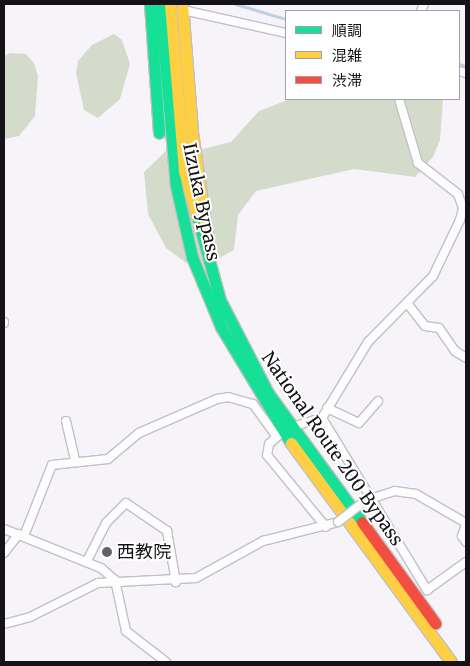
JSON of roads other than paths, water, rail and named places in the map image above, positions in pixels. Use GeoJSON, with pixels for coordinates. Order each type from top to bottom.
{"type":"FeatureCollection","features":[{"type":"Feature","properties":{"kind":"highway"},"geometry":{"type":"LineString","coordinates":[[150,4],[159,134],[177,220],[192,257]]}},
{"type":"Feature","properties":{"kind":"highway"},"geometry":{"type":"LineString","coordinates":[[160,4],[167,33]]}},
{"type":"Feature","properties":{"kind":"highway"},"geometry":{"type":"LineString","coordinates":[[167,33],[170,4]]}},
{"type":"Feature","properties":{"kind":"highway"},"geometry":{"type":"LineString","coordinates":[[182,7],[192,132],[211,272]]}},
{"type":"Feature","properties":{"kind":"highway","name":"Iizuka Bypass"},"geometry":{"type":"LineString","coordinates":[[167,33],[170,146],[192,257],[221,328],[284,432],[451,662]]}},
{"type":"Feature","properties":{"kind":"highway","name":"National Route 200 Bypass"},"geometry":{"type":"LineString","coordinates":[[167,33],[184,171],[211,272],[241,346],[284,432],[462,662]]}},
{"type":"Feature","properties":{"kind":"street"},"geometry":{"type":"LineString","coordinates":[[182,7],[285,33]]}},
{"type":"Feature","properties":{"kind":"street"},"geometry":{"type":"LineString","coordinates":[[326,526],[267,455],[284,432],[322,418],[368,342],[407,304],[441,263],[465,208],[458,194],[418,163],[399,100]]}},
{"type":"Feature","properties":{"kind":"street"},"geometry":{"type":"LineString","coordinates":[[407,304],[425,326],[439,328],[455,351],[466,358]]}},
{"type":"Feature","properties":{"kind":"street"},"geometry":{"type":"LineString","coordinates":[[4,553],[22,535],[49,469],[75,460],[108,459],[139,433],[228,397],[252,404],[284,432]]}},
{"type":"Feature","properties":{"kind":"street"},"geometry":{"type":"LineString","coordinates":[[327,408],[359,423],[378,402]]}},
{"type":"Feature","properties":{"kind":"street"},"geometry":{"type":"LineString","coordinates":[[322,418],[372,497],[374,509],[426,590],[466,562]]}},
{"type":"Feature","properties":{"kind":"street"},"geometry":{"type":"LineString","coordinates":[[66,421],[75,460]]}},
{"type":"Feature","properties":{"kind":"street"},"geometry":{"type":"LineString","coordinates":[[4,624],[30,617],[81,590],[115,580],[176,582],[219,568],[263,541],[338,522],[372,497],[395,491],[416,494],[466,524],[462,536],[466,542]]}},
{"type":"Feature","properties":{"kind":"street"},"geometry":{"type":"LineString","coordinates":[[87,561],[106,523],[126,503],[167,531],[176,582]]}},
{"type":"Feature","properties":{"kind":"street"},"geometry":{"type":"LineString","coordinates":[[4,528],[87,561],[115,580],[126,631],[166,662]]}},
{"type":"Feature","properties":{"kind":"waterway"},"geometry":{"type":"LineString","coordinates":[[236,4],[285,19]]}},
{"type":"Feature","properties":{"kind":"waterway"},"geometry":{"type":"LineString","coordinates":[[460,64],[466,66]]}},
{"type":"Feature","properties":{"kind":"place","name":"西教院"},"geometry":{"type":"Point","coordinates":[107,552]}}]}
